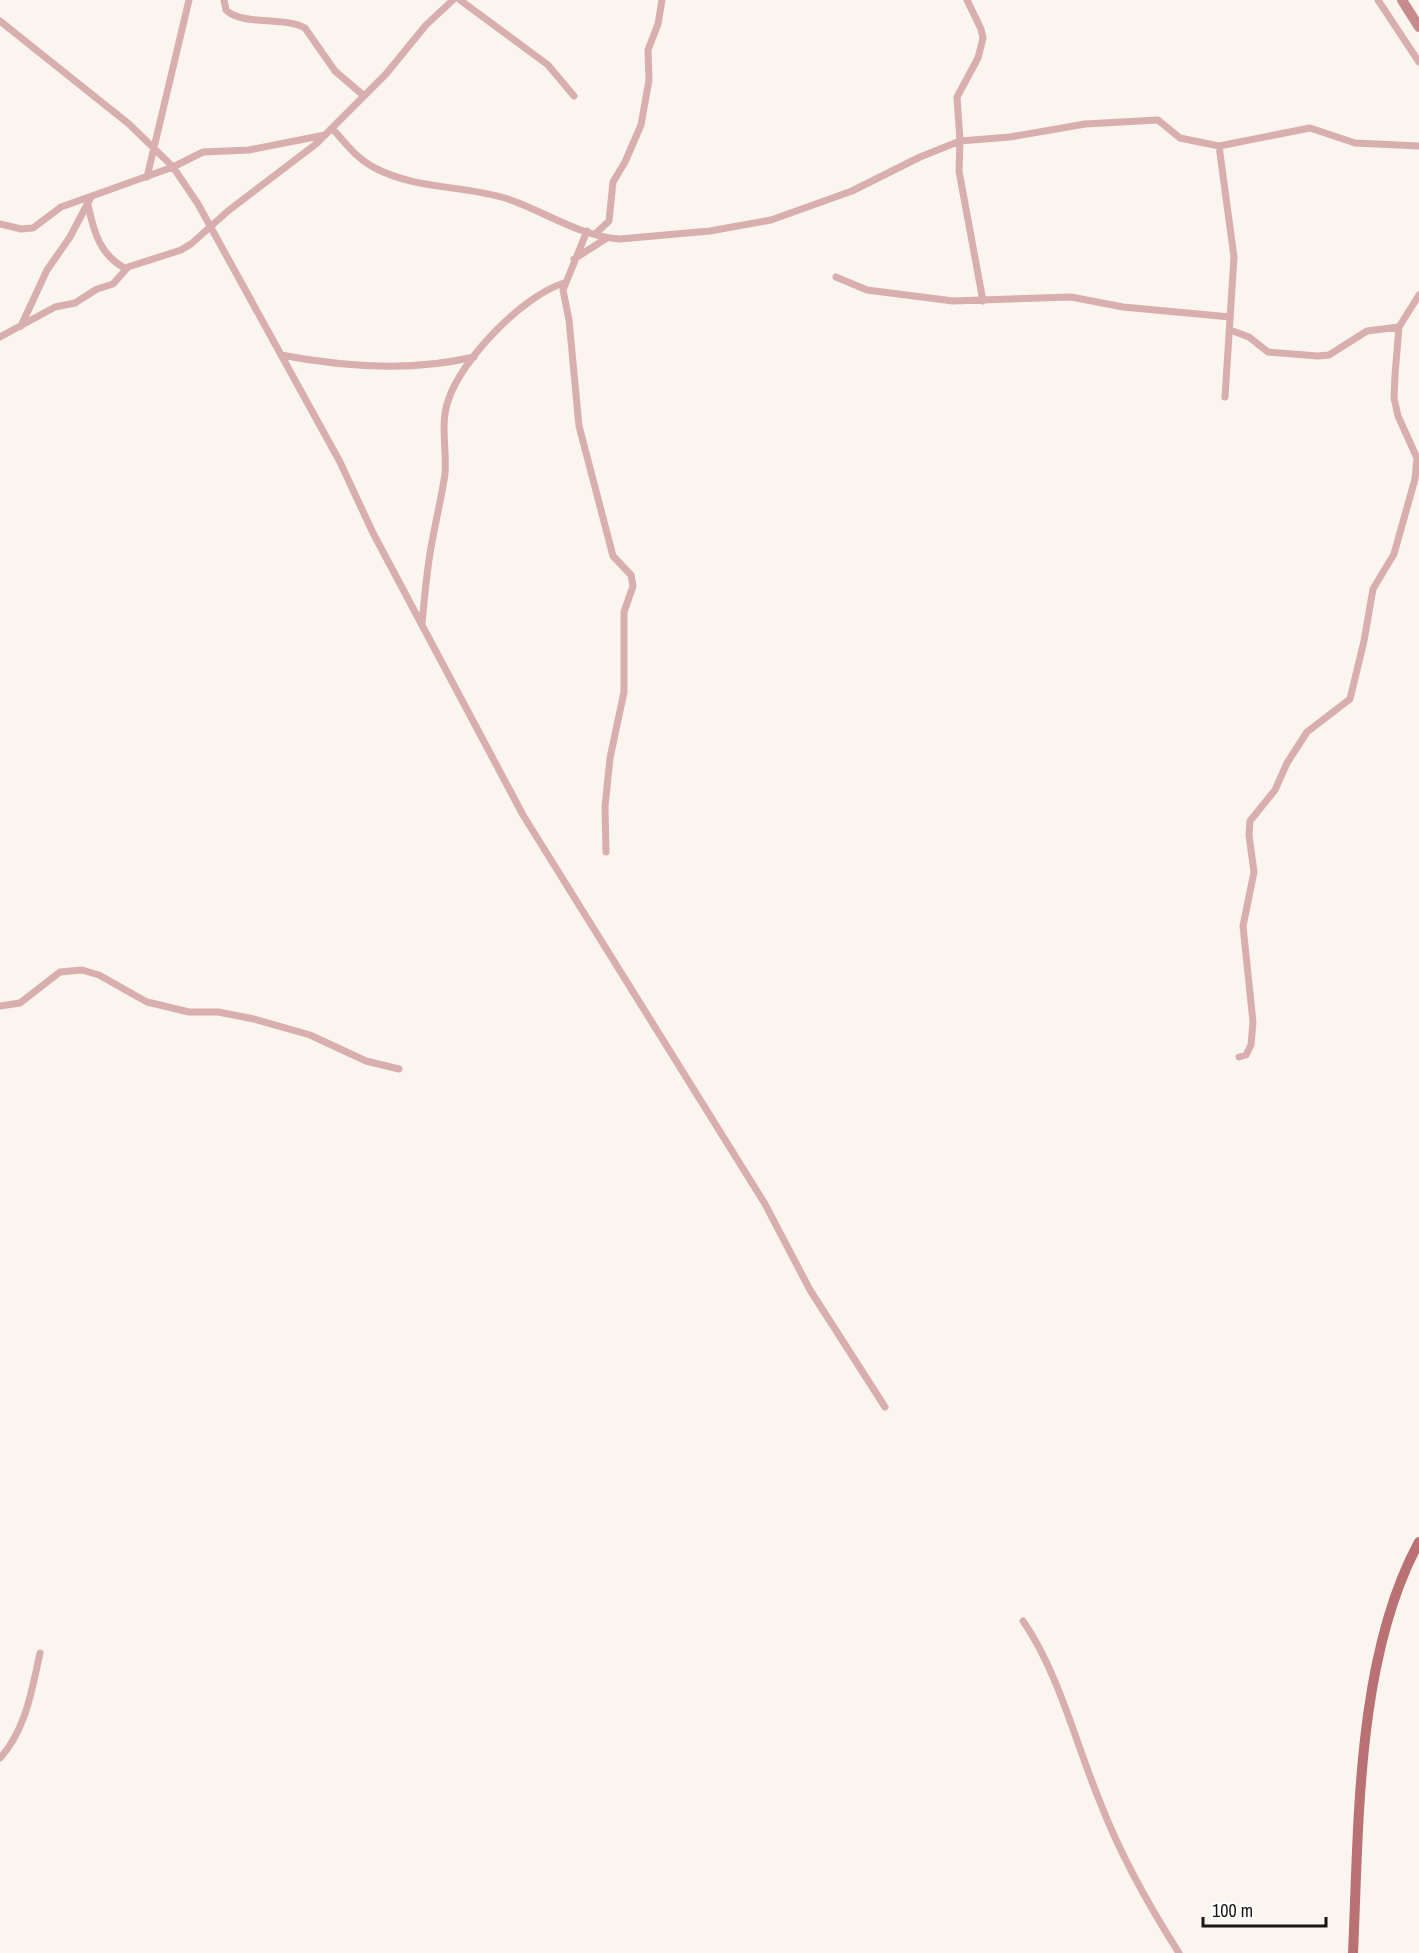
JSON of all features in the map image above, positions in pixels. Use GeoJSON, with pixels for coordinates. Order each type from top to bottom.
{"type":"FeatureCollection","features":[{"type":"Feature","properties":{"kind":"main road"},"geometry":{"type":"LineString","coordinates":[[1402,0],[1419,27]]}},
{"type":"Feature","properties":{"kind":"main road"},"geometry":{"type":"LineString","coordinates":[[1353,1953],[1362,1773],[1368,1716],[1384,1639],[1403,1577],[1419,1542]]}},
{"type":"Feature","properties":{"kind":"street"},"geometry":{"type":"LineString","coordinates":[[147,177],[189,0]]}},
{"type":"Feature","properties":{"kind":"street"},"geometry":{"type":"LineString","coordinates":[[224,0],[226,10],[235,16],[280,21],[304,28],[335,71],[363,95]]}},
{"type":"Feature","properties":{"kind":"street"},"geometry":{"type":"LineString","coordinates":[[0,337],[55,307],[75,303],[97,289],[113,284],[126,269],[181,250],[325,135],[393,66],[426,25],[453,0]]}},
{"type":"Feature","properties":{"kind":"street"},"geometry":{"type":"LineString","coordinates":[[460,0],[548,65],[574,96]]}},
{"type":"Feature","properties":{"kind":"street"},"geometry":{"type":"LineString","coordinates":[[595,234],[609,221],[613,182],[625,162],[641,125],[649,80],[648,50],[658,24],[662,0]]}},
{"type":"Feature","properties":{"kind":"street"},"geometry":{"type":"LineString","coordinates":[[967,0],[983,38],[978,58],[957,97],[960,181],[983,301]]}},
{"type":"Feature","properties":{"kind":"street"},"geometry":{"type":"LineString","coordinates":[[1378,0],[1419,62]]}},
{"type":"Feature","properties":{"kind":"street"},"geometry":{"type":"LineString","coordinates":[[0,21],[153,146],[173,167],[212,226],[340,462],[373,533],[523,814],[765,1204],[810,1290],[885,1407]]}},
{"type":"Feature","properties":{"kind":"street"},"geometry":{"type":"LineString","coordinates":[[332,128],[365,162],[387,173],[415,183],[508,199],[607,238],[710,231],[771,220],[852,191],[920,157],[960,141],[1011,137],[1085,124],[1158,120],[1164,122],[1174,135],[1180,138],[1219,146],[1310,128],[1354,143],[1419,146]]}},
{"type":"Feature","properties":{"kind":"street"},"geometry":{"type":"LineString","coordinates":[[0,224],[21,229],[33,228],[61,207],[173,167],[202,152],[249,150],[325,135]]}},
{"type":"Feature","properties":{"kind":"street"},"geometry":{"type":"LineString","coordinates":[[1219,146],[1234,257],[1225,397]]}},
{"type":"Feature","properties":{"kind":"street"},"geometry":{"type":"LineString","coordinates":[[20,327],[47,270],[92,197]]}},
{"type":"Feature","properties":{"kind":"street"},"geometry":{"type":"LineString","coordinates":[[88,205],[100,246],[107,256],[126,269]]}},
{"type":"Feature","properties":{"kind":"street"},"geometry":{"type":"LineString","coordinates":[[586,231],[564,283],[584,450],[613,556],[633,580],[624,612],[624,692],[610,758],[605,807],[606,852]]}},
{"type":"Feature","properties":{"kind":"street"},"geometry":{"type":"LineString","coordinates":[[573,259],[607,238]]}},
{"type":"Feature","properties":{"kind":"street"},"geometry":{"type":"LineString","coordinates":[[836,277],[867,290],[953,301],[1071,297],[1122,307],[1230,317]]}},
{"type":"Feature","properties":{"kind":"street"},"geometry":{"type":"LineString","coordinates":[[422,623],[432,538],[443,489],[446,458],[446,411],[452,393],[474,357],[535,296],[564,283]]}},
{"type":"Feature","properties":{"kind":"street"},"geometry":{"type":"LineString","coordinates":[[1239,1057],[1246,1055],[1250,1048],[1253,1022],[1243,926],[1254,872],[1249,835],[1250,821],[1275,790],[1287,763],[1307,732],[1350,699],[1364,641],[1373,589],[1394,554],[1415,479],[1417,458],[1403,430],[1394,398],[1399,327],[1419,295]]}},
{"type":"Feature","properties":{"kind":"street"},"geometry":{"type":"LineString","coordinates":[[1230,330],[1249,337],[1268,352],[1318,356],[1329,355],[1367,331],[1399,327]]}},
{"type":"Feature","properties":{"kind":"street"},"geometry":{"type":"LineString","coordinates":[[281,355],[376,366],[422,367],[474,357]]}},
{"type":"Feature","properties":{"kind":"street"},"geometry":{"type":"LineString","coordinates":[[0,1006],[20,1002],[60,972],[82,970],[99,975],[147,1002],[189,1012],[225,1013],[254,1019],[310,1035],[366,1061],[399,1070]]}},
{"type":"Feature","properties":{"kind":"street"},"geometry":{"type":"LineString","coordinates":[[1023,1621],[1047,1661],[1110,1827],[1160,1923],[1179,1953]]}},
{"type":"Feature","properties":{"kind":"street"},"geometry":{"type":"LineString","coordinates":[[0,1758],[12,1745],[22,1724],[40,1653]]}}]}
